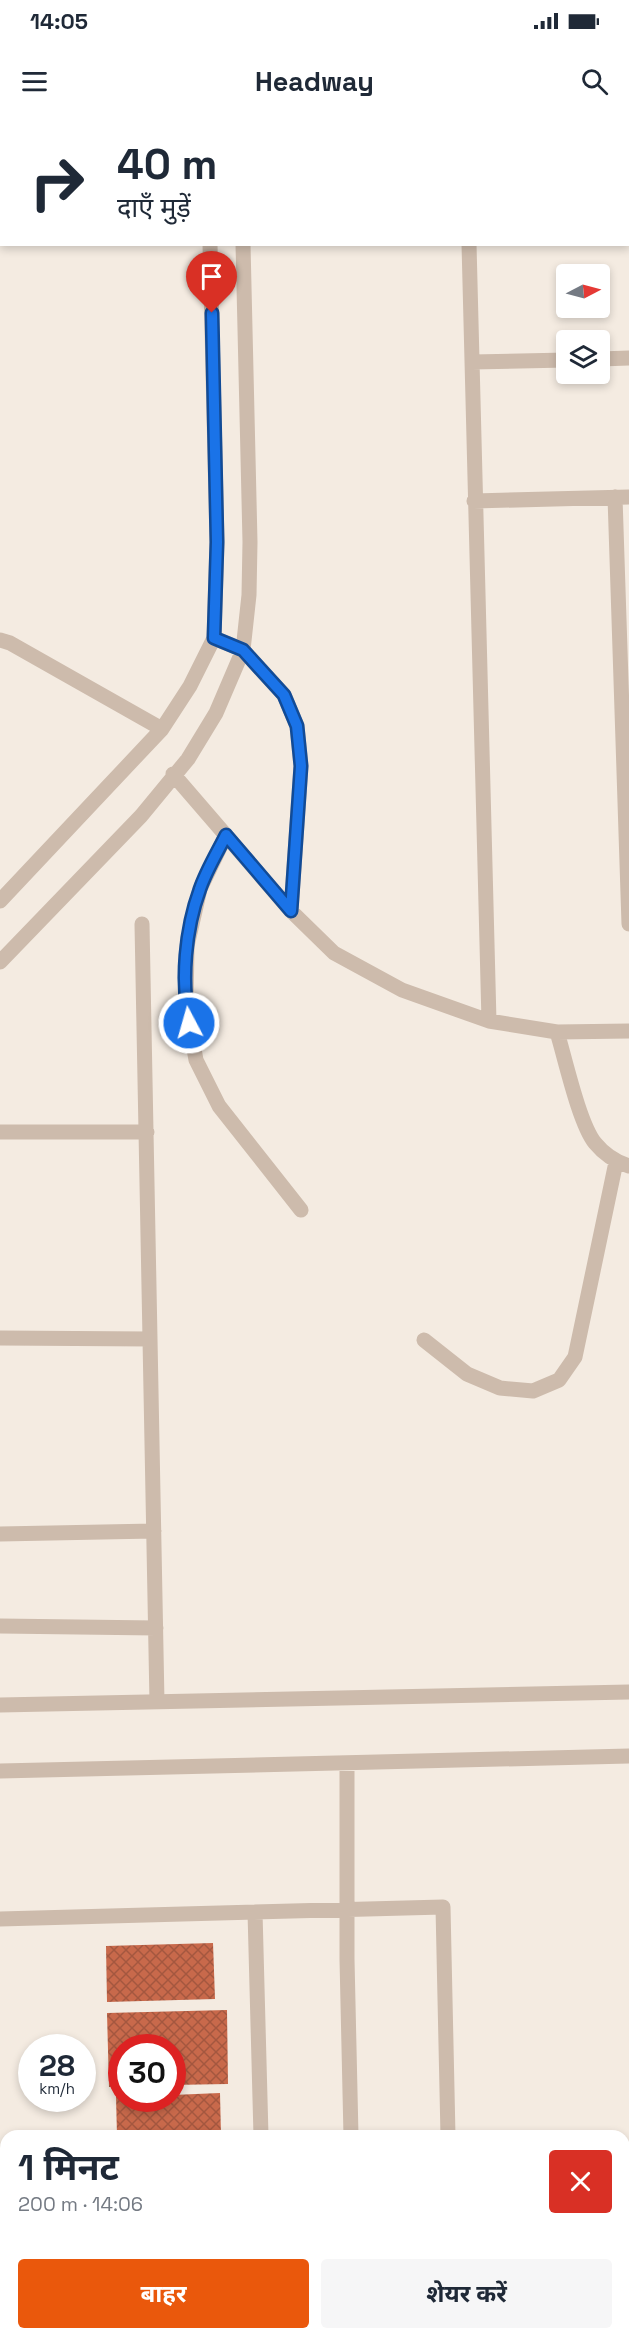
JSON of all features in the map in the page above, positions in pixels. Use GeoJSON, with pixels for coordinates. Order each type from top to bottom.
{"type":"FeatureCollection","features":[{"type":"Feature","properties":{"kind":"street"},"geometry":{"type":"LineString","coordinates":[[0,901],[162,729],[190,686],[214,638],[217,542],[210,246]]}},
{"type":"Feature","properties":{"kind":"street"},"geometry":{"type":"LineString","coordinates":[[0,962],[141,816],[173,774],[188,759],[216,713],[243,650],[249,595],[250,542],[243,246]]}},
{"type":"Feature","properties":{"kind":"street"},"geometry":{"type":"LineString","coordinates":[[469,246],[489,1021]]}},
{"type":"Feature","properties":{"kind":"street"},"geometry":{"type":"LineString","coordinates":[[610,359],[629,358]]}},
{"type":"Feature","properties":{"kind":"street"},"geometry":{"type":"LineString","coordinates":[[472,362],[556,360]]}},
{"type":"Feature","properties":{"kind":"street"},"geometry":{"type":"LineString","coordinates":[[474,501],[622,497],[629,924]]}},
{"type":"Feature","properties":{"kind":"street"},"geometry":{"type":"LineString","coordinates":[[214,638],[243,650],[284,695],[297,726],[301,766],[291,911]]}},
{"type":"Feature","properties":{"kind":"street"},"geometry":{"type":"LineString","coordinates":[[0,640],[10,643],[162,729]]}},
{"type":"Feature","properties":{"kind":"street"},"geometry":{"type":"LineString","coordinates":[[173,774],[291,911],[334,953],[402,990],[489,1021],[557,1032],[629,1031]]}},
{"type":"Feature","properties":{"kind":"street"},"geometry":{"type":"LineString","coordinates":[[226,835],[200,890],[187,946],[186,1004],[196,1060],[219,1106],[301,1210]]}},
{"type":"Feature","properties":{"kind":"street"},"geometry":{"type":"LineString","coordinates":[[142,924],[157,1702]]}},
{"type":"Feature","properties":{"kind":"street"},"geometry":{"type":"LineString","coordinates":[[424,1340],[467,1374],[500,1388],[533,1390],[559,1380],[575,1357],[622,1164],[594,1142],[582,1116],[557,1032]]}},
{"type":"Feature","properties":{"kind":"street"},"geometry":{"type":"LineString","coordinates":[[0,1132],[147,1132]]}},
{"type":"Feature","properties":{"kind":"street"},"geometry":{"type":"LineString","coordinates":[[0,1338],[150,1339]]}},
{"type":"Feature","properties":{"kind":"street"},"geometry":{"type":"LineString","coordinates":[[0,1534],[154,1531]]}},
{"type":"Feature","properties":{"kind":"street"},"geometry":{"type":"LineString","coordinates":[[0,1626],[156,1628]]}},
{"type":"Feature","properties":{"kind":"street"},"geometry":{"type":"LineString","coordinates":[[0,1705],[629,1692]]}},
{"type":"Feature","properties":{"kind":"street"},"geometry":{"type":"LineString","coordinates":[[0,1771],[629,1756]]}},
{"type":"Feature","properties":{"kind":"street"},"geometry":{"type":"LineString","coordinates":[[347,1763],[346,1910],[351,2130]]}},
{"type":"Feature","properties":{"kind":"street"},"geometry":{"type":"LineString","coordinates":[[0,1919],[443,1907],[448,2130]]}},
{"type":"Feature","properties":{"kind":"street"},"geometry":{"type":"LineString","coordinates":[[255,1912],[261,2130]]}},
{"type":"Feature","properties":{"kind":"building"},"geometry":{"type":"Polygon","coordinates":[[[213,1943],[215,1999],[107,2002],[106,1946],[213,1943]]]}},
{"type":"Feature","properties":{"kind":"building"},"geometry":{"type":"Polygon","coordinates":[[[227,2010],[228,2084],[186,2085],[186,2034],[108,2034],[108,2050],[107,2013],[227,2010]]]}},
{"type":"Feature","properties":{"kind":"building"},"geometry":{"type":"Polygon","coordinates":[[[220,2093],[221,2130],[117,2130],[116,2112],[186,2112],[186,2094],[220,2093]]]}},
{"type":"Feature","properties":{"kind":"route"},"geometry":{"type":"LineString","coordinates":[[189,1023],[186,1004],[187,946],[200,890],[226,835],[291,911],[301,766],[297,726],[284,695],[243,650],[214,638],[217,542],[212,313]]}}]}
